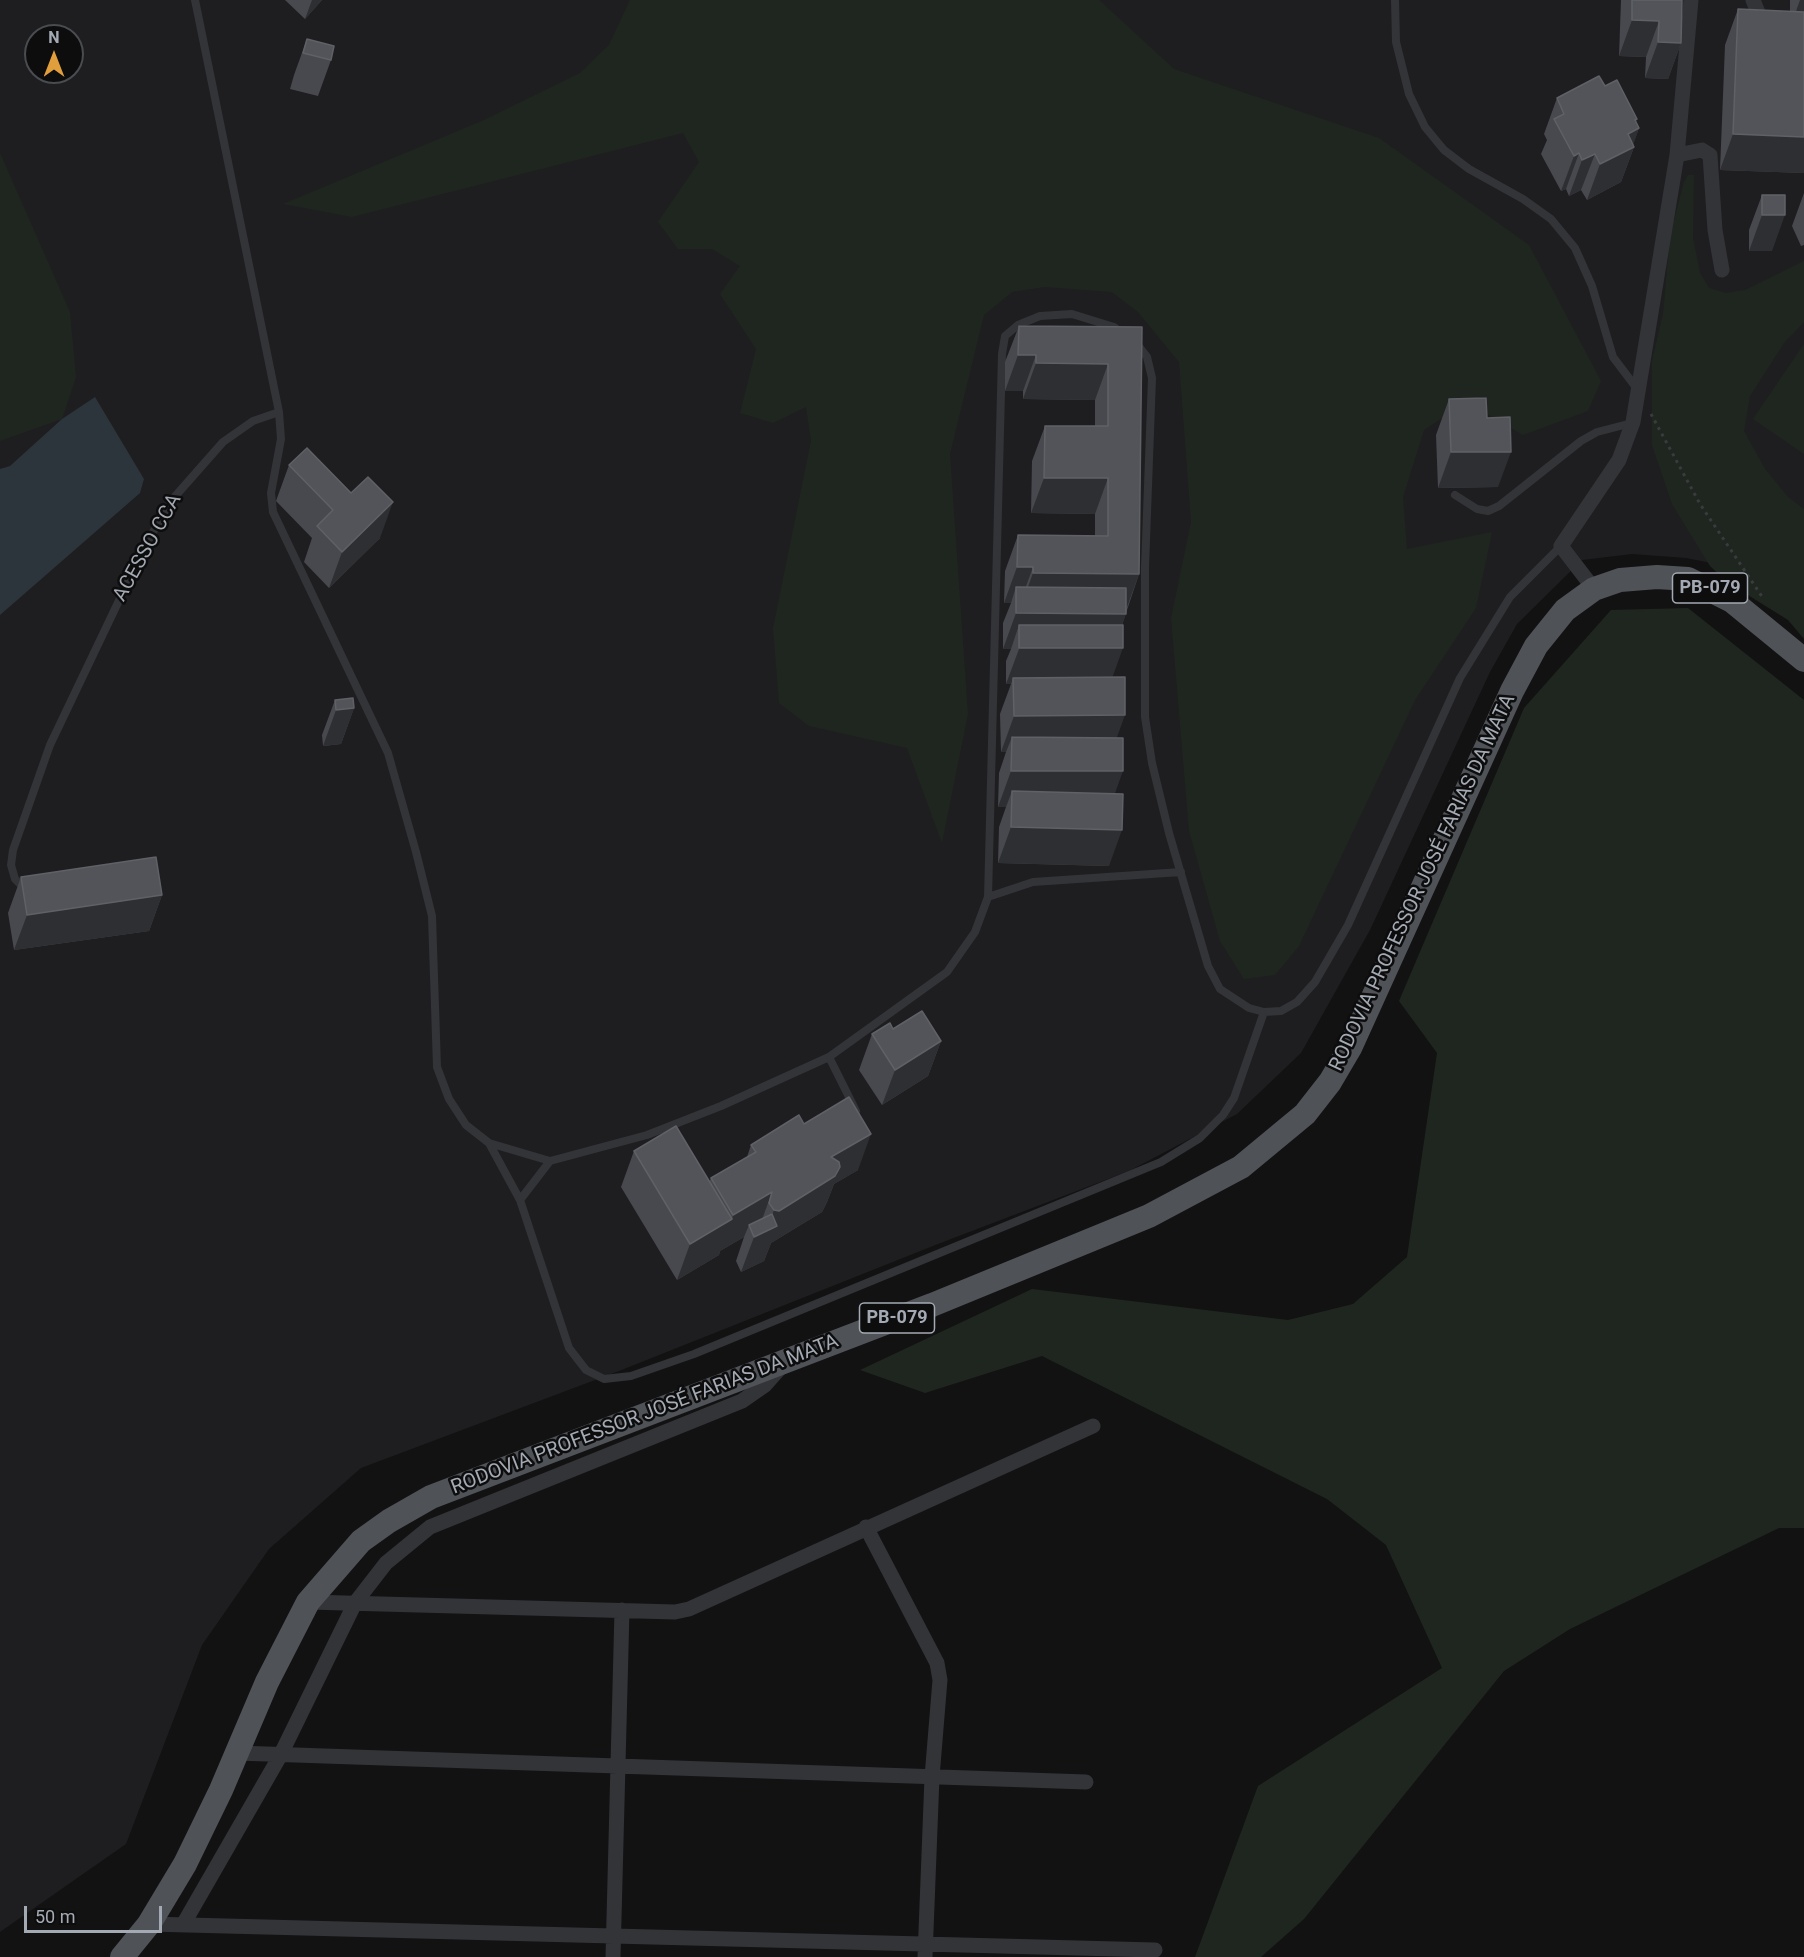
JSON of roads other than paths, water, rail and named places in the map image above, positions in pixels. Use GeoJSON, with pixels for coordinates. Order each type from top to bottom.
{"type":"FeatureCollection","features":[{"type":"Feature","properties":{"kind":"main road","name":"PB-079"},"geometry":{"type":"LineString","coordinates":[[1594,589],[1620,580],[1657,577],[1688,579],[1732,600],[1804,660]]}},
{"type":"Feature","properties":{"kind":"main road","name":"RODOVIA PROFESSOR JOSÉ FARIAS DA MATA"},"geometry":{"type":"LineString","coordinates":[[122,1957],[149,1924],[185,1864],[237,1753],[267,1682],[309,1602],[361,1541],[431,1497],[932,1305],[1169,1206],[1241,1167],[1305,1114],[1330,1082],[1350,1048],[1512,691],[1536,646],[1565,610],[1594,589]]}},
{"type":"Feature","properties":{"kind":"street"},"geometry":{"type":"LineString","coordinates":[[1594,589],[1561,546],[1619,460],[1634,422],[1677,155],[1691,0]]}},
{"type":"Feature","properties":{"kind":"street"},"geometry":{"type":"LineString","coordinates":[[1753,0],[1761,20],[1780,34],[1804,40]]}},
{"type":"Feature","properties":{"kind":"street"},"geometry":{"type":"LineString","coordinates":[[1677,155],[1702,150],[1710,155],[1715,230],[1722,270]]}},
{"type":"Feature","properties":{"kind":"street"},"geometry":{"type":"LineString","coordinates":[[184,1923],[280,1756],[355,1603],[386,1563],[430,1527],[742,1401],[765,1385],[787,1360]]}},
{"type":"Feature","properties":{"kind":"street"},"geometry":{"type":"LineString","coordinates":[[309,1602],[675,1612],[689,1609],[1093,1426]]}},
{"type":"Feature","properties":{"kind":"street"},"geometry":{"type":"LineString","coordinates":[[866,1527],[937,1663],[940,1680],[932,1777],[926,1950]]}},
{"type":"Feature","properties":{"kind":"street"},"geometry":{"type":"LineString","coordinates":[[613,1957],[622,1610]]}},
{"type":"Feature","properties":{"kind":"street"},"geometry":{"type":"LineString","coordinates":[[237,1753],[1086,1782]]}},
{"type":"Feature","properties":{"kind":"street"},"geometry":{"type":"LineString","coordinates":[[149,1924],[184,1923],[614,1935],[926,1950],[1155,1950]]}},
{"type":"Feature","properties":{"kind":"lane"},"geometry":{"type":"LineString","coordinates":[[195,0],[279,411],[281,439],[271,494],[273,512],[388,753],[432,916],[437,1066],[449,1099],[466,1125],[489,1143],[550,1161],[647,1135],[721,1106],[830,1057],[947,972],[975,932],[988,897],[1002,354],[1005,336],[1018,325],[1040,316],[1072,314],[1114,327],[1137,345],[1147,357],[1152,378],[1145,567],[1145,717],[1152,763],[1208,966],[1220,989],[1249,1008],[1264,1012],[1281,1011],[1297,1002],[1315,982],[1348,925],[1466,668],[1510,597],[1561,546]]}},
{"type":"Feature","properties":{"kind":"lane"},"geometry":{"type":"LineString","coordinates":[[1395,0],[1396,42],[1409,94],[1425,127],[1444,150],[1469,169],[1523,199],[1551,219],[1575,248],[1592,286],[1613,357],[1639,391]]}},
{"type":"Feature","properties":{"kind":"lane","name":"ACESSO CCA"},"geometry":{"type":"LineString","coordinates":[[34,892],[22,888],[15,879],[11,865],[13,850],[50,745],[145,546],[171,501],[223,442],[254,421],[279,411]]}},
{"type":"Feature","properties":{"kind":"lane"},"geometry":{"type":"LineString","coordinates":[[1455,495],[1477,509],[1488,511],[1499,506],[1581,441],[1597,432],[1634,422]]}},
{"type":"Feature","properties":{"kind":"lane"},"geometry":{"type":"LineString","coordinates":[[988,897],[1033,882],[1182,872]]}},
{"type":"Feature","properties":{"kind":"lane"},"geometry":{"type":"LineString","coordinates":[[489,1143],[520,1200],[569,1348],[586,1370],[604,1378],[631,1376],[693,1354],[1161,1162],[1200,1138],[1223,1115],[1234,1098],[1264,1012]]}},
{"type":"Feature","properties":{"kind":"lane"},"geometry":{"type":"LineString","coordinates":[[830,1057],[862,1124]]}},
{"type":"Feature","properties":{"kind":"lane"},"geometry":{"type":"LineString","coordinates":[[520,1200],[550,1161]]}}]}
